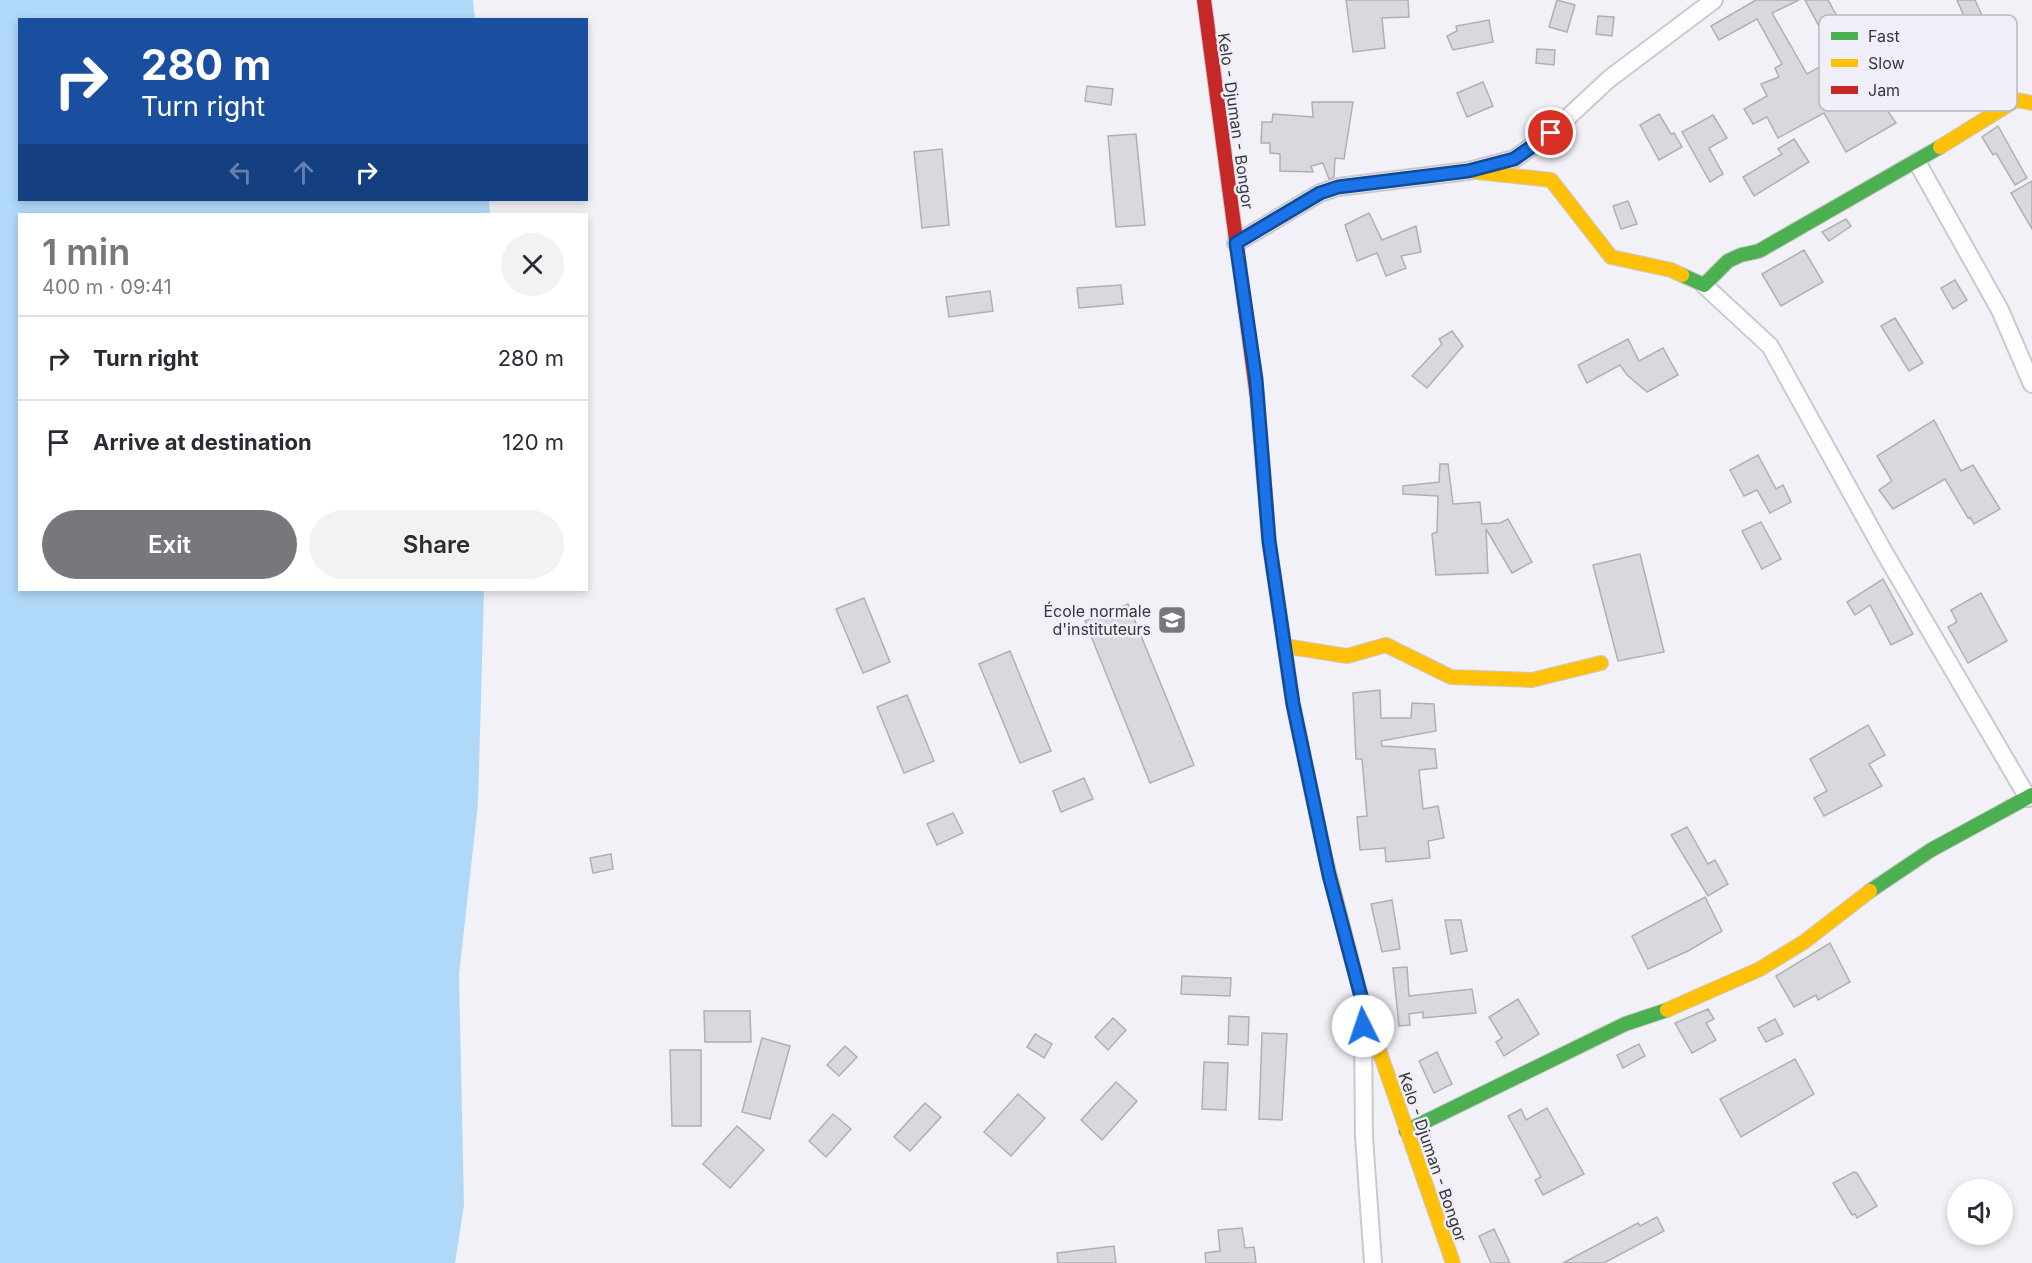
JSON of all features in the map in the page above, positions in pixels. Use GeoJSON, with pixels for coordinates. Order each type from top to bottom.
{"type":"FeatureCollection","features":[{"type":"Feature","properties":{"kind":"main road","name":"Kelo - Djuman - Bongor"},"geometry":{"type":"LineString","coordinates":[[1204,0],[1256,379],[1269,541],[1293,704],[1329,875],[1363,1004],[1453,1263]]}},
{"type":"Feature","properties":{"kind":"main road"},"geometry":{"type":"LineString","coordinates":[[2017,100],[2032,103]]}},
{"type":"Feature","properties":{"kind":"main road"},"geometry":{"type":"LineString","coordinates":[[1468,171],[1551,180],[1611,257],[1671,270],[1704,285],[1739,253],[1759,251],[1917,162],[1995,111]]}},
{"type":"Feature","properties":{"kind":"main road"},"geometry":{"type":"LineString","coordinates":[[1284,646],[1347,656],[1386,645],[1451,677],[1532,680],[1601,663]]}},
{"type":"Feature","properties":{"kind":"main road"},"geometry":{"type":"LineString","coordinates":[[1406,1131],[1625,1024],[1680,1006],[1760,969],[1804,942],[1850,904],[1931,850],[2030,797]]}},
{"type":"Feature","properties":{"kind":"street"},"geometry":{"type":"LineString","coordinates":[[1236,243],[1320,193],[1338,187],[1468,171],[1514,159],[1534,146],[1609,79],[1714,0]]}},
{"type":"Feature","properties":{"kind":"street"},"geometry":{"type":"LineString","coordinates":[[1917,162],[2000,310],[2032,384]]}},
{"type":"Feature","properties":{"kind":"street"},"geometry":{"type":"LineString","coordinates":[[1704,285],[1770,346],[1884,552],[2030,797]]}},
{"type":"Feature","properties":{"kind":"street"},"geometry":{"type":"LineString","coordinates":[[1363,1004],[1364,1137],[1372,1263]]}},
{"type":"Feature","properties":{"kind":"water"},"geometry":{"type":"Polygon","coordinates":[[[0,0],[473,0],[475,18],[18,18],[18,201],[489,201],[490,213],[18,213],[18,591],[484,591],[478,804],[459,975],[464,1205],[455,1263],[0,1263],[0,0]]]}},
{"type":"Feature","properties":{"kind":"building"},"geometry":{"type":"Polygon","coordinates":[[[1346,0],[1408,0],[1409,17],[1382,18],[1385,48],[1353,52],[1346,0]]]}},
{"type":"Feature","properties":{"kind":"building"},"geometry":{"type":"Polygon","coordinates":[[[1557,0],[1575,5],[1567,32],[1549,27],[1557,0]]]}},
{"type":"Feature","properties":{"kind":"building"},"geometry":{"type":"Polygon","coordinates":[[[1756,0],[1799,0],[1772,13],[1807,74],[1819,67],[1819,111],[1888,111],[1896,123],[1846,152],[1824,113],[1778,138],[1767,117],[1753,124],[1744,109],[1767,96],[1761,84],[1779,77],[1775,68],[1782,64],[1757,19],[1719,40],[1711,26],[1756,0]]]}},
{"type":"Feature","properties":{"kind":"building"},"geometry":{"type":"Polygon","coordinates":[[[1805,0],[1828,0],[1836,15],[1819,15],[1819,26],[1805,0]]]}},
{"type":"Feature","properties":{"kind":"building"},"geometry":{"type":"Polygon","coordinates":[[[1957,0],[1975,0],[1982,15],[1963,15],[1957,0]]]}},
{"type":"Feature","properties":{"kind":"building"},"geometry":{"type":"Polygon","coordinates":[[[1598,16],[1614,17],[1612,36],[1596,34],[1598,16]]]}},
{"type":"Feature","properties":{"kind":"building"},"geometry":{"type":"Polygon","coordinates":[[[1489,20],[1493,42],[1453,50],[1447,36],[1457,31],[1456,26],[1489,20]]]}},
{"type":"Feature","properties":{"kind":"building"},"geometry":{"type":"Polygon","coordinates":[[[1537,49],[1555,50],[1554,65],[1536,63],[1537,49]]]}},
{"type":"Feature","properties":{"kind":"building"},"geometry":{"type":"Polygon","coordinates":[[[1483,82],[1493,106],[1467,117],[1457,93],[1483,82]]]}},
{"type":"Feature","properties":{"kind":"building"},"geometry":{"type":"Polygon","coordinates":[[[1087,86],[1113,89],[1111,105],[1085,101],[1087,86]]]}},
{"type":"Feature","properties":{"kind":"building"},"geometry":{"type":"Polygon","coordinates":[[[1312,102],[1353,102],[1344,159],[1335,158],[1334,177],[1329,179],[1323,163],[1311,166],[1313,172],[1280,171],[1280,154],[1270,153],[1270,143],[1261,143],[1262,122],[1272,122],[1273,114],[1313,117],[1312,102]]]}},
{"type":"Feature","properties":{"kind":"building"},"geometry":{"type":"Polygon","coordinates":[[[1659,114],[1682,147],[1659,160],[1640,125],[1659,114]]]}},
{"type":"Feature","properties":{"kind":"building"},"geometry":{"type":"Polygon","coordinates":[[[1713,115],[1727,138],[1709,148],[1723,174],[1710,182],[1682,132],[1713,115]]]}},
{"type":"Feature","properties":{"kind":"building"},"geometry":{"type":"Polygon","coordinates":[[[1998,126],[2027,178],[2015,185],[1996,153],[1993,155],[1982,137],[1998,126]]]}},
{"type":"Feature","properties":{"kind":"building"},"geometry":{"type":"Polygon","coordinates":[[[1136,134],[1145,225],[1116,227],[1108,136],[1136,134]]]}},
{"type":"Feature","properties":{"kind":"building"},"geometry":{"type":"Polygon","coordinates":[[[1794,139],[1809,162],[1754,196],[1743,177],[1782,154],[1778,149],[1794,139]]]}},
{"type":"Feature","properties":{"kind":"building"},"geometry":{"type":"Polygon","coordinates":[[[942,149],[949,225],[922,228],[914,152],[942,149]]]}},
{"type":"Feature","properties":{"kind":"building"},"geometry":{"type":"Polygon","coordinates":[[[2032,181],[2032,229],[2011,193],[2032,181]]]}},
{"type":"Feature","properties":{"kind":"building"},"geometry":{"type":"Polygon","coordinates":[[[1628,201],[1637,224],[1621,229],[1613,206],[1628,201]]]}},
{"type":"Feature","properties":{"kind":"building"},"geometry":{"type":"Polygon","coordinates":[[[1369,213],[1382,240],[1416,226],[1421,252],[1401,256],[1406,268],[1386,276],[1377,253],[1357,261],[1345,225],[1369,213]]]}},
{"type":"Feature","properties":{"kind":"building"},"geometry":{"type":"Polygon","coordinates":[[[1846,219],[1851,226],[1829,241],[1822,232],[1846,219]]]}},
{"type":"Feature","properties":{"kind":"building"},"geometry":{"type":"Polygon","coordinates":[[[1804,250],[1823,282],[1781,306],[1762,274],[1804,250]]]}},
{"type":"Feature","properties":{"kind":"building"},"geometry":{"type":"Polygon","coordinates":[[[1955,280],[1967,300],[1953,309],[1941,288],[1955,280]]]}},
{"type":"Feature","properties":{"kind":"building"},"geometry":{"type":"Polygon","coordinates":[[[1121,285],[1123,304],[1079,308],[1077,288],[1121,285]]]}},
{"type":"Feature","properties":{"kind":"building"},"geometry":{"type":"Polygon","coordinates":[[[990,291],[993,311],[949,317],[946,297],[990,291]]]}},
{"type":"Feature","properties":{"kind":"building"},"geometry":{"type":"Polygon","coordinates":[[[1895,318],[1923,363],[1909,371],[1881,326],[1895,318]]]}},
{"type":"Feature","properties":{"kind":"building"},"geometry":{"type":"Polygon","coordinates":[[[1452,331],[1463,346],[1427,388],[1412,376],[1442,344],[1439,339],[1452,331]]]}},
{"type":"Feature","properties":{"kind":"building"},"geometry":{"type":"Polygon","coordinates":[[[1628,339],[1639,361],[1663,348],[1678,375],[1647,392],[1627,375],[1620,365],[1587,383],[1578,365],[1628,339]]]}},
{"type":"Feature","properties":{"kind":"building"},"geometry":{"type":"Polygon","coordinates":[[[1934,420],[1961,471],[1973,465],[2000,509],[1974,524],[1945,479],[1893,509],[1879,490],[1892,481],[1877,456],[1934,420]]]}},
{"type":"Feature","properties":{"kind":"building"},"geometry":{"type":"Polygon","coordinates":[[[1758,455],[1776,489],[1783,485],[1791,502],[1770,513],[1757,490],[1744,496],[1730,470],[1758,455]]]}},
{"type":"Feature","properties":{"kind":"building"},"geometry":{"type":"Polygon","coordinates":[[[1440,464],[1448,464],[1453,504],[1480,502],[1482,524],[1500,523],[1508,519],[1532,562],[1512,573],[1486,529],[1488,573],[1436,575],[1432,534],[1437,532],[1438,496],[1403,494],[1403,486],[1439,482],[1440,464]]]}},
{"type":"Feature","properties":{"kind":"building"},"geometry":{"type":"Polygon","coordinates":[[[1761,522],[1781,559],[1762,569],[1742,531],[1761,522]]]}},
{"type":"Feature","properties":{"kind":"building"},"geometry":{"type":"Polygon","coordinates":[[[1640,554],[1664,652],[1618,661],[1593,565],[1640,554]]]}},
{"type":"Feature","properties":{"kind":"building"},"geometry":{"type":"Polygon","coordinates":[[[1883,579],[1913,634],[1891,645],[1870,605],[1855,615],[1847,602],[1883,579]]]}},
{"type":"Feature","properties":{"kind":"building"},"geometry":{"type":"Polygon","coordinates":[[[1981,593],[2007,641],[1968,663],[1948,627],[1957,622],[1951,610],[1981,593]]]}},
{"type":"Feature","properties":{"kind":"building"},"geometry":{"type":"Polygon","coordinates":[[[864,598],[890,662],[863,673],[836,609],[864,598]]]}},
{"type":"Feature","properties":{"kind":"building"},"geometry":{"type":"Polygon","coordinates":[[[1128,604],[1194,765],[1150,783],[1085,621],[1128,604]]]}},
{"type":"Feature","properties":{"kind":"building"},"geometry":{"type":"Polygon","coordinates":[[[1010,651],[1051,751],[1020,763],[979,664],[1010,651]]]}},
{"type":"Feature","properties":{"kind":"building"},"geometry":{"type":"Polygon","coordinates":[[[1380,690],[1381,718],[1411,718],[1412,703],[1434,704],[1436,731],[1381,741],[1382,746],[1435,749],[1437,768],[1419,770],[1423,809],[1438,806],[1444,838],[1428,841],[1430,858],[1386,862],[1385,848],[1360,850],[1357,817],[1367,816],[1362,759],[1356,759],[1353,693],[1380,690]]]}},
{"type":"Feature","properties":{"kind":"building"},"geometry":{"type":"Polygon","coordinates":[[[907,695],[934,761],[904,773],[877,707],[907,695]]]}},
{"type":"Feature","properties":{"kind":"building"},"geometry":{"type":"Polygon","coordinates":[[[1868,725],[1885,755],[1869,764],[1882,786],[1824,816],[1814,798],[1827,791],[1810,759],[1868,725]]]}},
{"type":"Feature","properties":{"kind":"building"},"geometry":{"type":"Polygon","coordinates":[[[1084,778],[1093,799],[1061,812],[1053,791],[1084,778]]]}},
{"type":"Feature","properties":{"kind":"building"},"geometry":{"type":"Polygon","coordinates":[[[953,813],[963,833],[937,845],[927,824],[953,813]]]}},
{"type":"Feature","properties":{"kind":"building"},"geometry":{"type":"Polygon","coordinates":[[[1687,827],[1708,864],[1715,860],[1728,884],[1708,896],[1671,835],[1687,827]]]}},
{"type":"Feature","properties":{"kind":"building"},"geometry":{"type":"Polygon","coordinates":[[[611,854],[613,869],[593,873],[590,858],[611,854]]]}},
{"type":"Feature","properties":{"kind":"building"},"geometry":{"type":"Polygon","coordinates":[[[1705,897],[1722,931],[1688,951],[1648,969],[1632,936],[1705,897]]]}},
{"type":"Feature","properties":{"kind":"building"},"geometry":{"type":"Polygon","coordinates":[[[1392,900],[1400,949],[1382,952],[1371,904],[1392,900]]]}},
{"type":"Feature","properties":{"kind":"building"},"geometry":{"type":"Polygon","coordinates":[[[1445,920],[1461,920],[1467,951],[1451,954],[1445,920]]]}},
{"type":"Feature","properties":{"kind":"building"},"geometry":{"type":"Polygon","coordinates":[[[1830,943],[1850,982],[1818,1000],[1816,995],[1794,1007],[1776,976],[1830,943]]]}},
{"type":"Feature","properties":{"kind":"building"},"geometry":{"type":"Polygon","coordinates":[[[1407,967],[1409,996],[1472,989],[1476,1013],[1423,1018],[1423,1012],[1409,1014],[1410,1025],[1399,1026],[1393,968],[1407,967]]]}},
{"type":"Feature","properties":{"kind":"building"},"geometry":{"type":"Polygon","coordinates":[[[1182,976],[1231,978],[1230,996],[1181,994],[1182,976]]]}},
{"type":"Feature","properties":{"kind":"building"},"geometry":{"type":"Polygon","coordinates":[[[1518,999],[1539,1034],[1504,1056],[1496,1042],[1502,1038],[1489,1017],[1518,999]]]}},
{"type":"Feature","properties":{"kind":"building"},"geometry":{"type":"Polygon","coordinates":[[[1708,1009],[1714,1019],[1706,1023],[1716,1040],[1692,1053],[1675,1023],[1708,1009]]]}},
{"type":"Feature","properties":{"kind":"building"},"geometry":{"type":"Polygon","coordinates":[[[704,1011],[750,1011],[751,1042],[705,1042],[704,1011]]]}},
{"type":"Feature","properties":{"kind":"building"},"geometry":{"type":"Polygon","coordinates":[[[1229,1016],[1249,1017],[1248,1045],[1228,1044],[1229,1016]]]}},
{"type":"Feature","properties":{"kind":"building"},"geometry":{"type":"Polygon","coordinates":[[[1113,1018],[1126,1030],[1108,1050],[1095,1037],[1113,1018]]]}},
{"type":"Feature","properties":{"kind":"building"},"geometry":{"type":"Polygon","coordinates":[[[1775,1019],[1783,1034],[1766,1042],[1758,1028],[1775,1019]]]}},
{"type":"Feature","properties":{"kind":"building"},"geometry":{"type":"Polygon","coordinates":[[[1262,1033],[1287,1034],[1282,1120],[1259,1119],[1262,1033]]]}},
{"type":"Feature","properties":{"kind":"building"},"geometry":{"type":"Polygon","coordinates":[[[1035,1034],[1052,1044],[1044,1058],[1027,1047],[1035,1034]]]}},
{"type":"Feature","properties":{"kind":"building"},"geometry":{"type":"Polygon","coordinates":[[[762,1038],[790,1046],[770,1119],[742,1112],[762,1038]]]}},
{"type":"Feature","properties":{"kind":"building"},"geometry":{"type":"Polygon","coordinates":[[[1639,1044],[1645,1056],[1623,1068],[1617,1055],[1639,1044]]]}},
{"type":"Feature","properties":{"kind":"building"},"geometry":{"type":"Polygon","coordinates":[[[845,1046],[857,1057],[839,1076],[827,1065],[845,1046]]]}},
{"type":"Feature","properties":{"kind":"building"},"geometry":{"type":"Polygon","coordinates":[[[670,1050],[701,1050],[701,1126],[672,1126],[670,1050]]]}},
{"type":"Feature","properties":{"kind":"building"},"geometry":{"type":"Polygon","coordinates":[[[1437,1052],[1452,1084],[1434,1093],[1419,1061],[1437,1052]]]}},
{"type":"Feature","properties":{"kind":"building"},"geometry":{"type":"Polygon","coordinates":[[[1795,1059],[1814,1094],[1741,1137],[1720,1099],[1795,1059]]]}},
{"type":"Feature","properties":{"kind":"building"},"geometry":{"type":"Polygon","coordinates":[[[1204,1062],[1228,1063],[1226,1110],[1202,1109],[1204,1062]]]}},
{"type":"Feature","properties":{"kind":"building"},"geometry":{"type":"Polygon","coordinates":[[[1116,1082],[1137,1101],[1102,1140],[1081,1120],[1116,1082]]]}},
{"type":"Feature","properties":{"kind":"building"},"geometry":{"type":"Polygon","coordinates":[[[1018,1094],[1045,1118],[1011,1156],[984,1132],[1018,1094]]]}},
{"type":"Feature","properties":{"kind":"building"},"geometry":{"type":"Polygon","coordinates":[[[925,1103],[941,1117],[910,1151],[894,1137],[925,1103]]]}},
{"type":"Feature","properties":{"kind":"building"},"geometry":{"type":"Polygon","coordinates":[[[1547,1108],[1584,1174],[1543,1195],[1535,1180],[1541,1177],[1508,1116],[1521,1109],[1526,1120],[1547,1108]]]}},
{"type":"Feature","properties":{"kind":"building"},"geometry":{"type":"Polygon","coordinates":[[[833,1114],[851,1129],[826,1157],[809,1141],[833,1114]]]}},
{"type":"Feature","properties":{"kind":"building"},"geometry":{"type":"Polygon","coordinates":[[[737,1126],[764,1150],[730,1188],[703,1164],[737,1126]]]}},
{"type":"Feature","properties":{"kind":"building"},"geometry":{"type":"Polygon","coordinates":[[[1854,1172],[1857,1173],[1877,1206],[1857,1218],[1855,1214],[1852,1215],[1833,1183],[1854,1172]]]}},
{"type":"Feature","properties":{"kind":"building"},"geometry":{"type":"Polygon","coordinates":[[[1657,1217],[1664,1231],[1604,1263],[1563,1263],[1638,1223],[1640,1226],[1657,1217]]]}},
{"type":"Feature","properties":{"kind":"building"},"geometry":{"type":"Polygon","coordinates":[[[1242,1228],[1245,1248],[1254,1247],[1256,1263],[1206,1263],[1205,1253],[1220,1251],[1218,1230],[1242,1228]]]}},
{"type":"Feature","properties":{"kind":"building"},"geometry":{"type":"Polygon","coordinates":[[[1494,1229],[1510,1263],[1491,1263],[1479,1236],[1494,1229]]]}},
{"type":"Feature","properties":{"kind":"building"},"geometry":{"type":"Polygon","coordinates":[[[1114,1246],[1116,1263],[1058,1263],[1057,1253],[1114,1246]]]}},
{"type":"Feature","properties":{"kind":"traffic: fast"},"geometry":{"type":"LineString","coordinates":[[1682,275],[1704,285],[1728,261],[1759,251],[1940,147]]}},
{"type":"Feature","properties":{"kind":"traffic: fast"},"geometry":{"type":"LineString","coordinates":[[1257,397],[1269,541],[1293,704],[1325,856]]}},
{"type":"Feature","properties":{"kind":"traffic: fast"},"geometry":{"type":"LineString","coordinates":[[1870,891],[1931,850],[2032,795]]}},
{"type":"Feature","properties":{"kind":"traffic: fast"},"geometry":{"type":"LineString","coordinates":[[1406,1131],[1625,1024],[1667,1010]]}},
{"type":"Feature","properties":{"kind":"traffic: slow"},"geometry":{"type":"LineString","coordinates":[[2017,100],[2032,103]]}},
{"type":"Feature","properties":{"kind":"traffic: slow"},"geometry":{"type":"LineString","coordinates":[[1940,147],[1998,111]]}},
{"type":"Feature","properties":{"kind":"traffic: slow"},"geometry":{"type":"LineString","coordinates":[[1468,171],[1551,180],[1611,257],[1671,270],[1682,275]]}},
{"type":"Feature","properties":{"kind":"traffic: slow"},"geometry":{"type":"LineString","coordinates":[[1284,646],[1347,656],[1386,645],[1451,677],[1532,680],[1601,663]]}},
{"type":"Feature","properties":{"kind":"traffic: slow"},"geometry":{"type":"LineString","coordinates":[[1325,856],[1363,1004],[1453,1263]]}},
{"type":"Feature","properties":{"kind":"traffic: slow"},"geometry":{"type":"LineString","coordinates":[[1667,1010],[1760,969],[1804,942],[1870,891]]}},
{"type":"Feature","properties":{"kind":"traffic: jam"},"geometry":{"type":"LineString","coordinates":[[1204,0],[1257,397]]}},
{"type":"Feature","properties":{"kind":"place","name":"École normale d'instituteurs"},"geometry":{"type":"Point","coordinates":[1172,620]}},
{"type":"Feature","properties":{"kind":"route"},"geometry":{"type":"LineString","coordinates":[[1363,1026],[1363,1004],[1329,875],[1293,704],[1269,541],[1256,379],[1236,243],[1320,193],[1338,187],[1468,171],[1514,159],[1551,133]]}}]}
